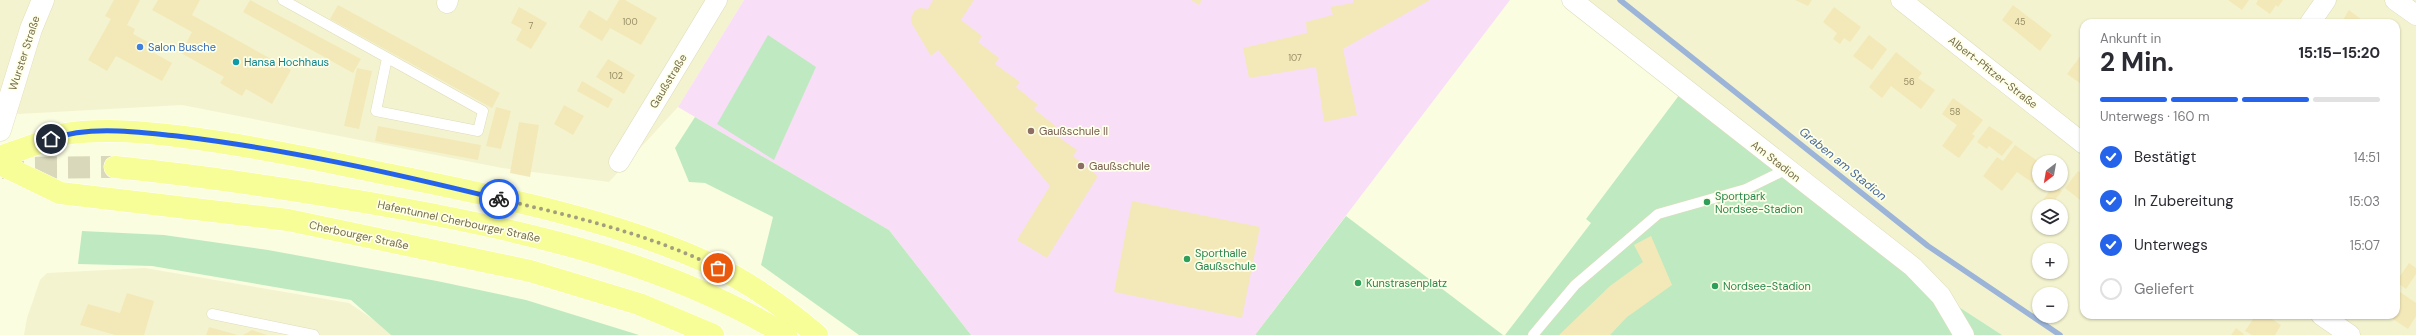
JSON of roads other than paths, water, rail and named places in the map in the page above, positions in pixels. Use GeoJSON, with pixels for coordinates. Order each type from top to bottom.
{"type":"FeatureCollection","features":[{"type":"Feature","properties":{"kind":"main road"},"geometry":{"type":"LineString","coordinates":[[0,157],[65,134],[106,131],[152,134],[249,145],[444,185],[590,221],[676,250],[711,265],[759,290],[785,307],[817,335]]}},
{"type":"Feature","properties":{"kind":"main road","name":"Cherbourger Straße"},"geometry":{"type":"LineString","coordinates":[[0,164],[60,192],[288,220],[530,271],[639,304],[713,335]]}},
{"type":"Feature","properties":{"kind":"main road","name":"Hafentunnel Cherbourger Straße"},"geometry":{"type":"LineString","coordinates":[[115,167],[213,177],[304,190],[502,228],[622,262],[664,277],[710,296],[786,335]]}},
{"type":"Feature","properties":{"kind":"street","name":"Wurster Straße"},"geometry":{"type":"LineString","coordinates":[[0,130],[31,29],[43,0]]}},
{"type":"Feature","properties":{"kind":"street","name":"Gaußstraße"},"geometry":{"type":"LineString","coordinates":[[619,162],[717,0]]}},
{"type":"Feature","properties":{"kind":"street","name":"Am Stadion"},"geometry":{"type":"LineString","coordinates":[[1572,0],[1913,267],[1941,296],[1964,335]]}},
{"type":"Feature","properties":{"kind":"street","name":"Albert-Pfitzer-Straße"},"geometry":{"type":"LineString","coordinates":[[1901,0],[2080,141]]}},
{"type":"Feature","properties":{"kind":"street"},"geometry":{"type":"LineString","coordinates":[[2313,19],[2326,0]]}},
{"type":"Feature","properties":{"kind":"street"},"geometry":{"type":"LineString","coordinates":[[2396,0],[2416,15]]}},
{"type":"Feature","properties":{"kind":"street"},"geometry":{"type":"LineString","coordinates":[[2327,319],[2350,335]]}},
{"type":"Feature","properties":{"kind":"lane"},"geometry":{"type":"LineString","coordinates":[[283,0],[483,111],[478,131],[376,111],[387,58]]}},
{"type":"Feature","properties":{"kind":"lane"},"geometry":{"type":"LineString","coordinates":[[1533,335],[1575,285],[1658,214],[1746,189],[1787,169]]}},
{"type":"Feature","properties":{"kind":"lane"},"geometry":{"type":"LineString","coordinates":[[212,314],[314,335]]}},
{"type":"Feature","properties":{"kind":"waterway","name":"Graben am Stadion"},"geometry":{"type":"LineString","coordinates":[[1620,0],[1928,246],[2060,335]]}},
{"type":"Feature","properties":{"kind":"tunnel"},"geometry":{"type":"LineString","coordinates":[[2,168],[115,167]]}},
{"type":"Feature","properties":{"kind":"place","name":"Salon Busche"},"geometry":{"type":"Point","coordinates":[140,47]}},
{"type":"Feature","properties":{"kind":"place","name":"Hansa Hochhaus"},"geometry":{"type":"Point","coordinates":[236,62]}},
{"type":"Feature","properties":{"kind":"place","name":"Gaußschule II"},"geometry":{"type":"Point","coordinates":[1031,131]}},
{"type":"Feature","properties":{"kind":"place","name":"Gaußschule"},"geometry":{"type":"Point","coordinates":[1081,166]}},
{"type":"Feature","properties":{"kind":"place","name":"Sportpark Nordsee-Stadion"},"geometry":{"type":"Point","coordinates":[1707,202]}},
{"type":"Feature","properties":{"kind":"place","name":"Sporthalle Gaußschule"},"geometry":{"type":"Point","coordinates":[1187,259]}},
{"type":"Feature","properties":{"kind":"place","name":"Kunstrasenplatz"},"geometry":{"type":"Point","coordinates":[1358,283]}},
{"type":"Feature","properties":{"kind":"place","name":"Nordsee-Stadion"},"geometry":{"type":"Point","coordinates":[1715,286]}}]}
